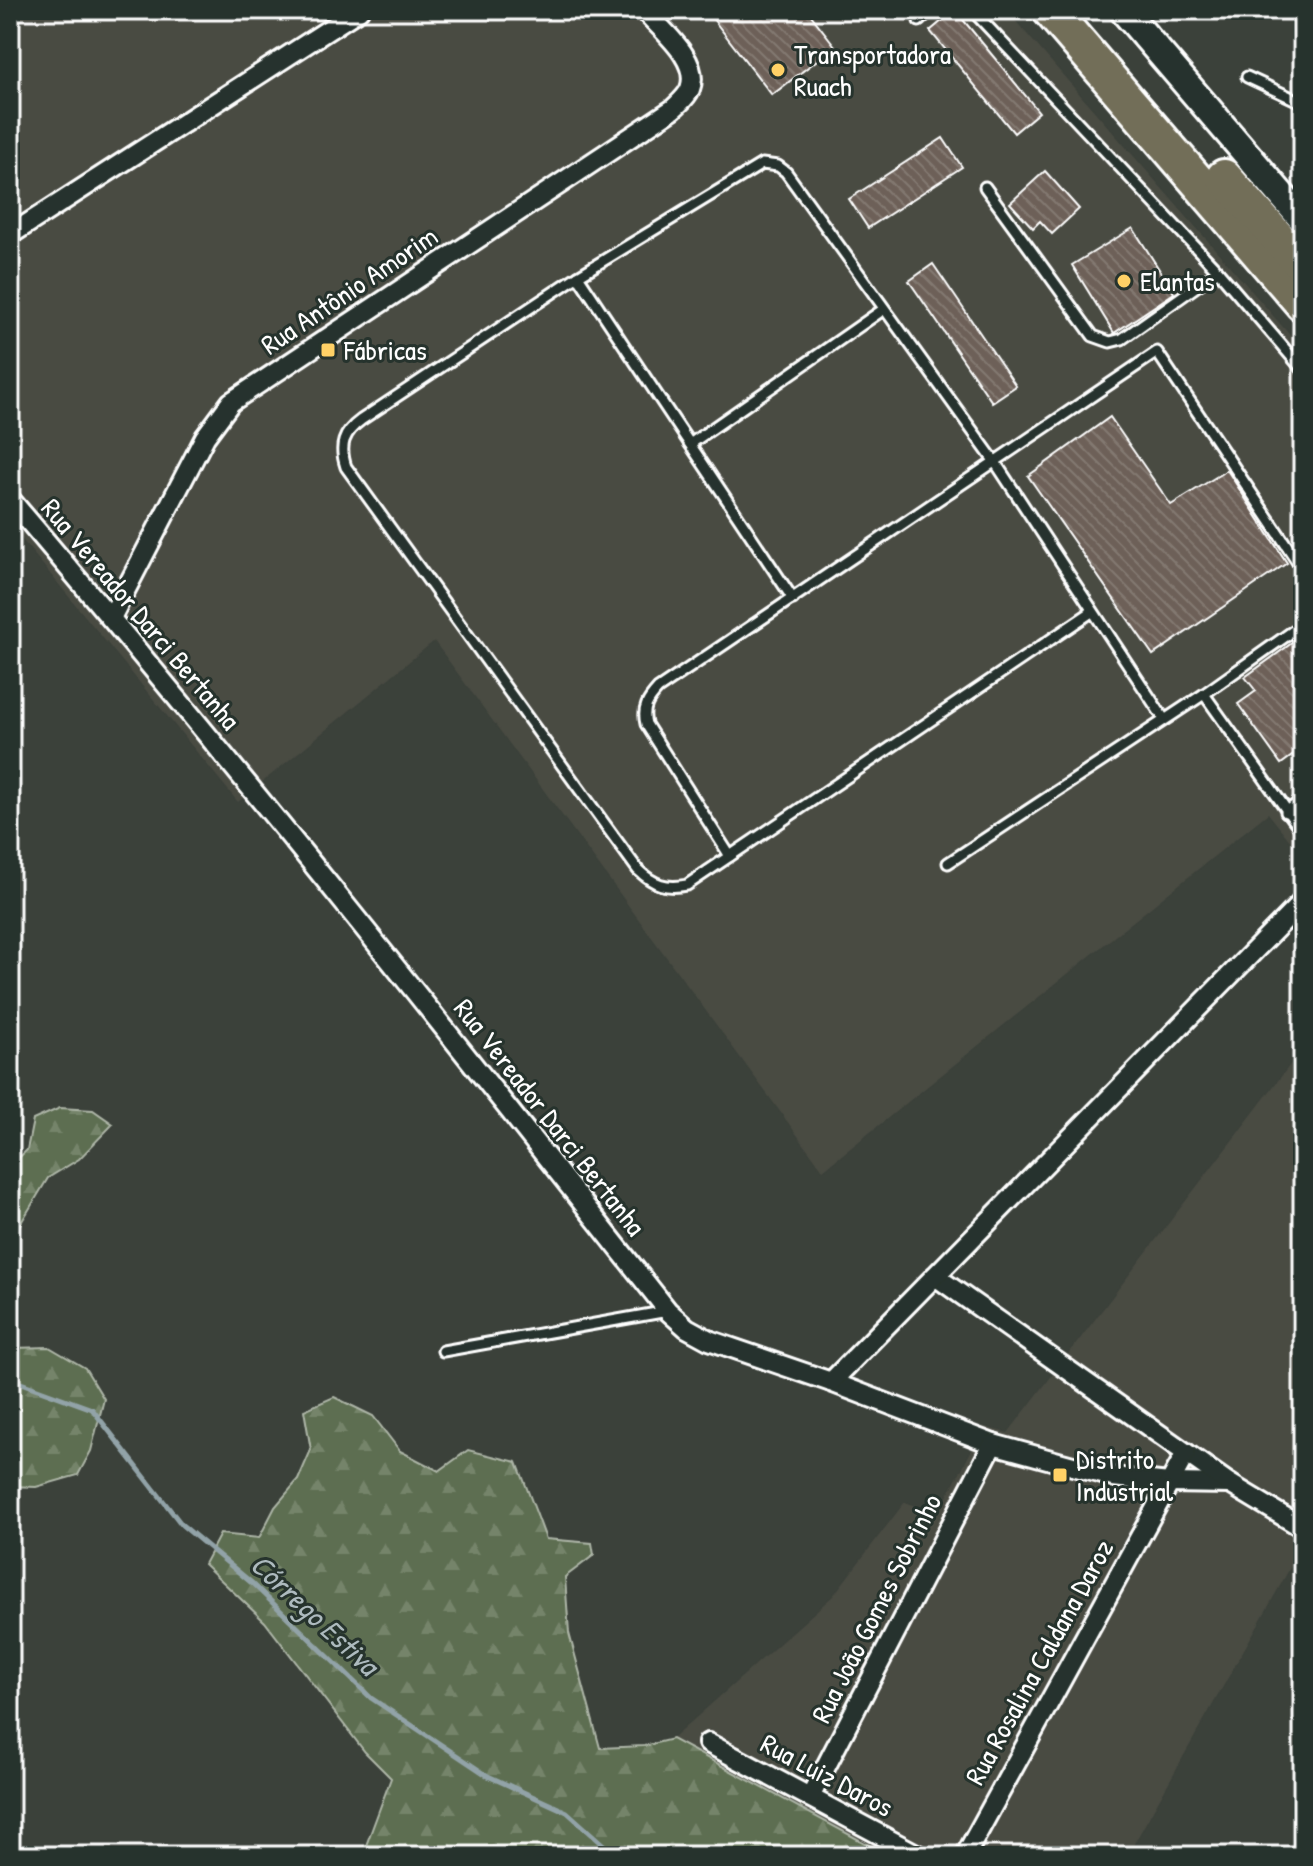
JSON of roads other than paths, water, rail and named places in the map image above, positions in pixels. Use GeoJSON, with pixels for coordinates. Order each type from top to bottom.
{"type":"FeatureCollection","features":[{"type":"Feature","properties":{"kind":"highway"},"geometry":{"type":"LineString","coordinates":[[1050,10],[1303,304]]}},
{"type":"Feature","properties":{"kind":"highway"},"geometry":{"type":"LineString","coordinates":[[1078,10],[1303,266]]}},
{"type":"Feature","properties":{"kind":"street"},"geometry":{"type":"LineString","coordinates":[[10,235],[359,10]]}},
{"type":"Feature","properties":{"kind":"street","name":"Rua Antônio Amorim"},"geometry":{"type":"LineString","coordinates":[[111,618],[205,437],[231,402],[673,109],[689,93],[693,78],[685,57],[644,10]]}},
{"type":"Feature","properties":{"kind":"street"},"geometry":{"type":"LineString","coordinates":[[1123,10],[1303,220]]}},
{"type":"Feature","properties":{"kind":"street","name":"Rua Vereador Darci Bertanha"},"geometry":{"type":"LineString","coordinates":[[10,499],[111,618],[668,1311],[687,1328],[709,1340],[831,1382],[993,1444],[1113,1477],[1169,1483],[1230,1484]]}},
{"type":"Feature","properties":{"kind":"street"},"geometry":{"type":"LineString","coordinates":[[831,1382],[1303,901]]}},
{"type":"Feature","properties":{"kind":"street"},"geometry":{"type":"LineString","coordinates":[[935,1276],[1230,1484],[1303,1528]]}},
{"type":"Feature","properties":{"kind":"street","name":"Rua João Gomes Sobrinho"},"geometry":{"type":"LineString","coordinates":[[810,1797],[993,1444]]}},
{"type":"Feature","properties":{"kind":"street","name":"Rua Rosalina Caldana Daroz"},"geometry":{"type":"LineString","coordinates":[[965,1856],[1186,1453]]}},
{"type":"Feature","properties":{"kind":"street","name":"Rua Luiz Daros"},"geometry":{"type":"LineString","coordinates":[[708,1743],[920,1856]]}},
{"type":"Feature","properties":{"kind":"lane"},"geometry":{"type":"LineString","coordinates":[[919,21],[931,10]]}},
{"type":"Feature","properties":{"kind":"lane"},"geometry":{"type":"LineString","coordinates":[[972,10],[1218,271],[1303,370]]}},
{"type":"Feature","properties":{"kind":"lane"},"geometry":{"type":"LineString","coordinates":[[1247,77],[1303,103]]}},
{"type":"Feature","properties":{"kind":"lane"},"geometry":{"type":"LineString","coordinates":[[1093,611],[687,885],[668,888],[651,881],[638,870],[346,467],[342,441],[351,427],[578,276],[762,164],[769,163],[786,172],[995,462],[1093,611],[1164,719]]}},
{"type":"Feature","properties":{"kind":"lane"},"geometry":{"type":"LineString","coordinates":[[985,187],[1093,336],[1101,340],[1122,339],[1218,271]]}},
{"type":"Feature","properties":{"kind":"lane"},"geometry":{"type":"LineString","coordinates":[[578,276],[793,599]]}},
{"type":"Feature","properties":{"kind":"lane"},"geometry":{"type":"LineString","coordinates":[[690,444],[884,309]]}},
{"type":"Feature","properties":{"kind":"lane"},"geometry":{"type":"LineString","coordinates":[[730,856],[646,724],[645,707],[658,689],[1157,352],[1303,570]]}},
{"type":"Feature","properties":{"kind":"lane"},"geometry":{"type":"LineString","coordinates":[[948,863],[1204,694],[1303,624]]}},
{"type":"Feature","properties":{"kind":"lane"},"geometry":{"type":"LineString","coordinates":[[1204,694],[1303,833]]}},
{"type":"Feature","properties":{"kind":"lane"},"geometry":{"type":"LineString","coordinates":[[1286,812],[1303,799]]}},
{"type":"Feature","properties":{"kind":"lane"},"geometry":{"type":"LineString","coordinates":[[443,1351],[668,1311]]}},
{"type":"Feature","properties":{"kind":"waterway","name":"Córrego Estiva"},"geometry":{"type":"LineString","coordinates":[[10,1379],[92,1409],[182,1525],[253,1584],[371,1698],[488,1776],[567,1812],[616,1856]]}},
{"type":"Feature","properties":{"kind":"place","name":"Transportadora Ruach"},"geometry":{"type":"Point","coordinates":[778,70]}},
{"type":"Feature","properties":{"kind":"place","name":"Elantas"},"geometry":{"type":"Point","coordinates":[1124,281]}},
{"type":"Feature","properties":{"kind":"place","name":"Fábricas"},"geometry":{"type":"Point","coordinates":[328,350]}},
{"type":"Feature","properties":{"kind":"place","name":"Distrito Industrial"},"geometry":{"type":"Point","coordinates":[1060,1475]}}]}
